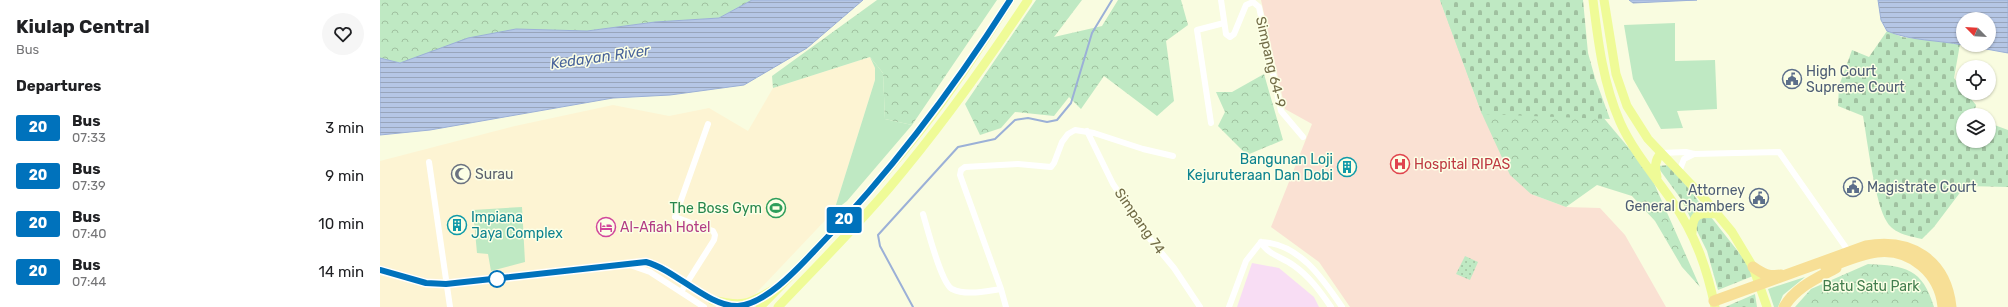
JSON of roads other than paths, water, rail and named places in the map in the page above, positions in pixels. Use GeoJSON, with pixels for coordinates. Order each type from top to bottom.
{"type":"FeatureCollection","features":[{"type":"Feature","properties":{"kind":"highway"},"geometry":{"type":"LineString","coordinates":[[1784,307],[1788,300],[1802,286],[1866,246],[1882,243],[1898,244],[1910,248],[1932,263],[1942,276],[1952,304]]}},
{"type":"Feature","properties":{"kind":"highway"},"geometry":{"type":"LineString","coordinates":[[1753,266],[1764,274],[1772,276],[1788,274],[1851,255],[1878,252],[1898,253],[1910,258],[1929,271],[1940,292],[1943,307]]}},
{"type":"Feature","properties":{"kind":"highway"},"geometry":{"type":"LineString","coordinates":[[1715,304],[1851,255]]}},
{"type":"Feature","properties":{"kind":"highway"},"geometry":{"type":"LineString","coordinates":[[1761,288],[1788,274]]}},
{"type":"Feature","properties":{"kind":"main road"},"geometry":{"type":"LineString","coordinates":[[760,307],[853,210],[920,131],[960,75],[1010,0]]}},
{"type":"Feature","properties":{"kind":"main road"},"geometry":{"type":"LineString","coordinates":[[778,307],[890,187],[967,88],[1028,0]]}},
{"type":"Feature","properties":{"kind":"main road"},"geometry":{"type":"LineString","coordinates":[[1593,0],[1601,59],[1610,96],[1620,122],[1632,144],[1672,201],[1692,234],[1706,268],[1715,304]]}},
{"type":"Feature","properties":{"kind":"main road"},"geometry":{"type":"LineString","coordinates":[[1604,0],[1612,58],[1627,106],[1648,139],[1718,214],[1740,244],[1753,266],[1767,307]]}},
{"type":"Feature","properties":{"kind":"main road"},"geometry":{"type":"LineString","coordinates":[[1658,182],[1654,167],[1658,157],[1661,154]]}},
{"type":"Feature","properties":{"kind":"main road"},"geometry":{"type":"LineString","coordinates":[[1692,234],[1694,220],[1698,214],[1718,214]]}},
{"type":"Feature","properties":{"kind":"main road"},"geometry":{"type":"LineString","coordinates":[[712,300],[738,306],[757,299],[783,284]]}},
{"type":"Feature","properties":{"kind":"street"},"geometry":{"type":"LineString","coordinates":[[1211,123],[1197,30],[1224,23],[1221,0]]}},
{"type":"Feature","properties":{"kind":"street","name":"Simpang 64-9"},"geometry":{"type":"LineString","coordinates":[[1224,23],[1226,34],[1230,37],[1234,34],[1246,5],[1249,2],[1256,4],[1259,7],[1281,111],[1303,137]]}},
{"type":"Feature","properties":{"kind":"street"},"geometry":{"type":"LineString","coordinates":[[681,292],[714,240],[715,235],[713,231],[675,217],[708,124]]}},
{"type":"Feature","properties":{"kind":"street"},"geometry":{"type":"LineString","coordinates":[[1006,307],[1002,289],[960,175],[961,170],[965,167],[1018,164],[1051,167],[1054,164],[1062,142],[1068,134],[1075,130],[1087,131],[1143,149],[1173,156]]}},
{"type":"Feature","properties":{"kind":"street","name":"Simpang 74"},"geometry":{"type":"LineString","coordinates":[[1087,131],[1113,184],[1150,239],[1174,268],[1200,307]]}},
{"type":"Feature","properties":{"kind":"street"},"geometry":{"type":"LineString","coordinates":[[1661,154],[1686,152],[1694,154],[1768,151],[1782,153],[1851,255]]}},
{"type":"Feature","properties":{"kind":"street"},"geometry":{"type":"LineString","coordinates":[[1679,172],[1684,160],[1694,154]]}},
{"type":"Feature","properties":{"kind":"street"},"geometry":{"type":"LineString","coordinates":[[429,162],[450,307]]}},
{"type":"Feature","properties":{"kind":"street"},"geometry":{"type":"LineString","coordinates":[[923,214],[936,256],[950,288],[960,292],[1002,289]]}},
{"type":"Feature","properties":{"kind":"street"},"geometry":{"type":"LineString","coordinates":[[1229,307],[1246,261],[1261,242]]}},
{"type":"Feature","properties":{"kind":"street"},"geometry":{"type":"LineString","coordinates":[[1261,242],[1265,250],[1293,265],[1316,285],[1331,307]]}},
{"type":"Feature","properties":{"kind":"street"},"geometry":{"type":"LineString","coordinates":[[1261,242],[1272,242],[1311,266],[1323,279],[1342,307]]}},
{"type":"Feature","properties":{"kind":"street"},"geometry":{"type":"LineString","coordinates":[[380,270],[426,283],[446,284],[630,265],[638,262],[653,264],[687,283],[722,307]]}},
{"type":"Feature","properties":{"kind":"street"},"geometry":{"type":"LineString","coordinates":[[630,265],[644,269],[704,307]]}},
{"type":"Feature","properties":{"kind":"water","name":"Kedayan River"},"geometry":{"type":"Polygon","coordinates":[[[752,0],[863,0],[807,48],[744,85],[670,95],[613,98],[430,130],[380,135],[380,58],[400,63],[468,38],[516,29],[587,31],[655,22],[719,18],[752,0]]]}},
{"type":"Feature","properties":{"kind":"water"},"geometry":{"type":"Polygon","coordinates":[[[1629,0],[1697,0],[1633,3],[1629,0]]]}},
{"type":"Feature","properties":{"kind":"water"},"geometry":{"type":"Polygon","coordinates":[[[1878,0],[2008,0],[2008,53],[1996,51],[1996,12],[1956,12],[1956,43],[1905,37],[1887,31],[1881,20],[1878,0]]]}},
{"type":"Feature","properties":{"kind":"waterway"},"geometry":{"type":"LineString","coordinates":[[913,307],[880,246],[878,235],[958,147],[995,139],[1015,120],[1028,118],[1047,122],[1057,120],[1071,103],[1092,33],[1112,0]]}},
{"type":"Feature","properties":{"kind":"place","name":"High Court Supreme Court"},"geometry":{"type":"Point","coordinates":[1792,79]}},
{"type":"Feature","properties":{"kind":"place","name":"Hospital RIPAS"},"geometry":{"type":"Point","coordinates":[1400,164]}},
{"type":"Feature","properties":{"kind":"place","name":"Bangunan Loji Kejuruteraan Dan Dobi"},"geometry":{"type":"Point","coordinates":[1347,167]}},
{"type":"Feature","properties":{"kind":"place","name":"Surau"},"geometry":{"type":"Point","coordinates":[461,174]}},
{"type":"Feature","properties":{"kind":"place","name":"Magistrate Court"},"geometry":{"type":"Point","coordinates":[1853,187]}},
{"type":"Feature","properties":{"kind":"place","name":"Attorney General Chambers"},"geometry":{"type":"Point","coordinates":[1759,198]}},
{"type":"Feature","properties":{"kind":"place","name":"The Boss Gym"},"geometry":{"type":"Point","coordinates":[776,208]}},
{"type":"Feature","properties":{"kind":"place","name":"Impiana Jaya Complex"},"geometry":{"type":"Point","coordinates":[457,225]}},
{"type":"Feature","properties":{"kind":"place","name":"Al-Afiah Hotel"},"geometry":{"type":"Point","coordinates":[606,227]}},
{"type":"Feature","properties":{"kind":"park label","name":"Batu Satu Park"},"geometry":{"type":"Point","coordinates":[1871,286]}}]}
